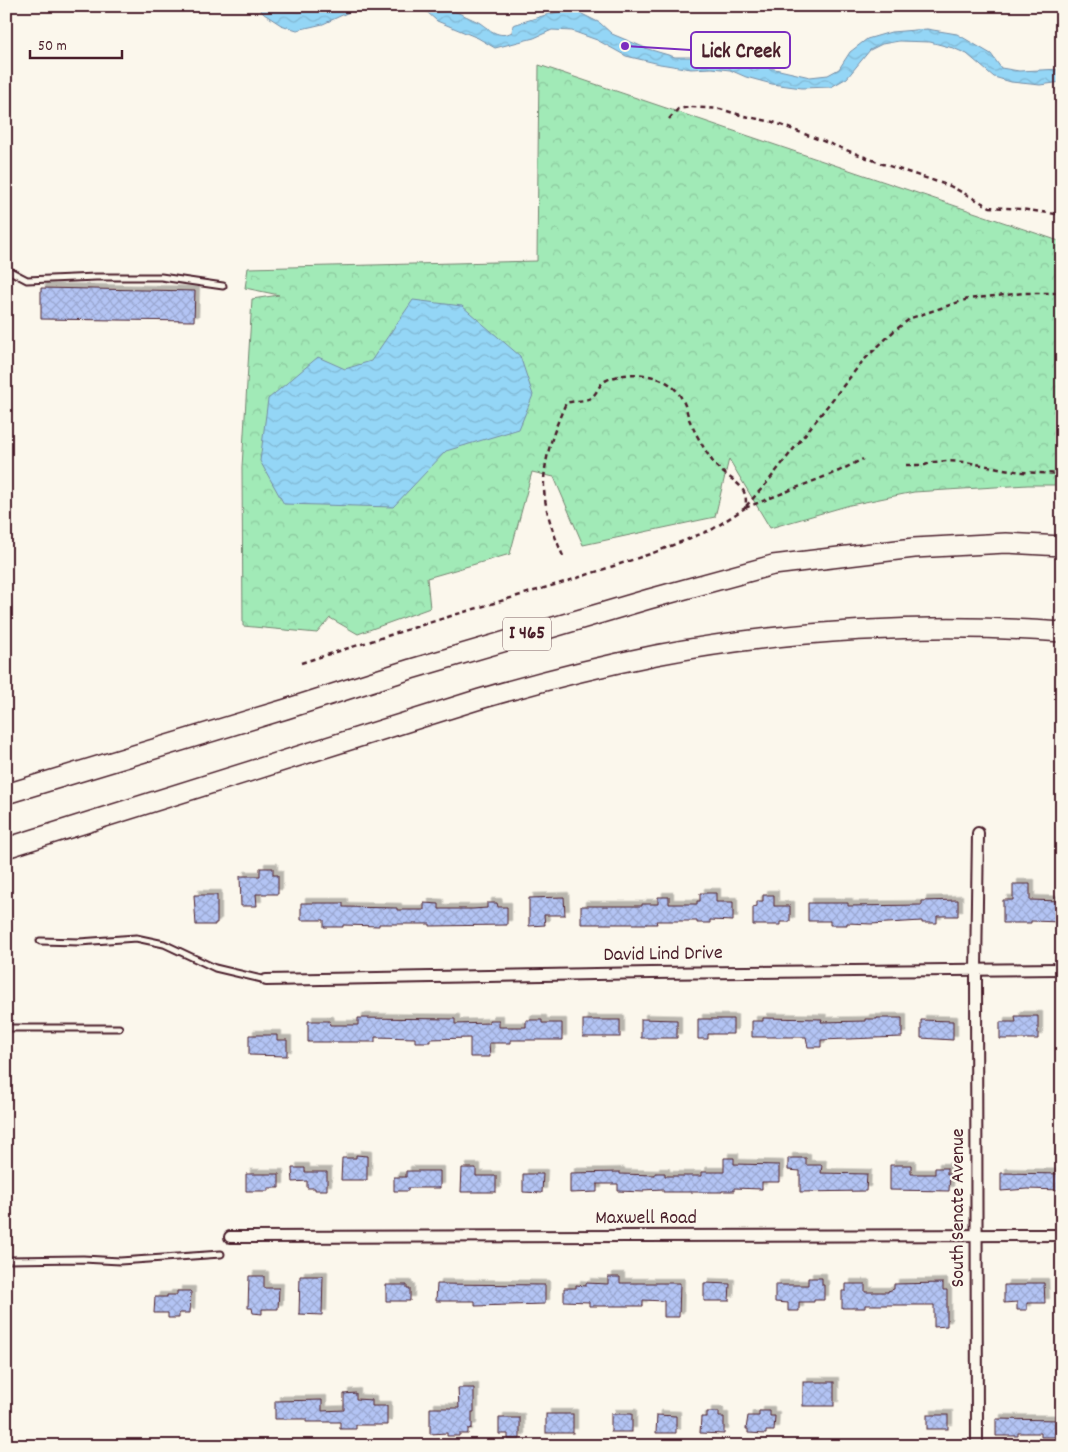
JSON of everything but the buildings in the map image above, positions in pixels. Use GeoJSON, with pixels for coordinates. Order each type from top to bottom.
{"type":"FeatureCollection","features":[{"type":"Feature","properties":{"kind":"highway","name":"I 465"},"geometry":{"type":"LineString","coordinates":[[6,794],[277,712],[411,669],[772,565],[914,548],[1006,543],[1062,546]]}},
{"type":"Feature","properties":{"kind":"highway","name":"I 465"},"geometry":{"type":"LineString","coordinates":[[6,848],[480,699],[538,682],[656,655],[728,644],[844,632],[947,628],[1028,629],[1062,632]]}},
{"type":"Feature","properties":{"kind":"street","name":"South Senate Avenue"},"geometry":{"type":"LineString","coordinates":[[977,1446],[976,970],[978,833]]}},
{"type":"Feature","properties":{"kind":"street","name":"David Lind Drive"},"geometry":{"type":"LineString","coordinates":[[266,980],[640,973],[1062,969]]}},
{"type":"Feature","properties":{"kind":"street","name":"Maxwell Road"},"geometry":{"type":"LineString","coordinates":[[230,1237],[1062,1235]]}},
{"type":"Feature","properties":{"kind":"lane"},"geometry":{"type":"LineString","coordinates":[[6,269],[28,280],[161,277],[223,286]]}},
{"type":"Feature","properties":{"kind":"lane"},"geometry":{"type":"LineString","coordinates":[[40,941],[79,942],[136,938],[164,944],[215,968],[266,980]]}},
{"type":"Feature","properties":{"kind":"lane"},"geometry":{"type":"LineString","coordinates":[[6,1028],[119,1028]]}},
{"type":"Feature","properties":{"kind":"lane"},"geometry":{"type":"LineString","coordinates":[[6,1260],[83,1259],[120,1261],[221,1254]]}},
{"type":"Feature","properties":{"kind":"path"},"geometry":{"type":"LineString","coordinates":[[669,119],[678,108],[720,109],[773,122],[883,164],[950,186],[990,207],[1062,215]]}},
{"type":"Feature","properties":{"kind":"path"},"geometry":{"type":"LineString","coordinates":[[745,508],[862,362],[894,331],[911,318],[968,299],[1023,293],[1062,293]]}},
{"type":"Feature","properties":{"kind":"path"},"geometry":{"type":"LineString","coordinates":[[563,556],[556,540],[544,494],[544,480],[552,437],[566,403],[588,399],[594,395],[599,386],[606,380],[638,374],[665,380],[675,387],[683,400],[689,420],[713,462],[745,491],[747,501],[745,508]]}},
{"type":"Feature","properties":{"kind":"path"},"geometry":{"type":"LineString","coordinates":[[301,663],[654,553],[713,529],[745,508],[839,471],[863,459]]}},
{"type":"Feature","properties":{"kind":"path"},"geometry":{"type":"LineString","coordinates":[[906,465],[916,466],[934,462],[965,462],[1021,472],[1062,474]]}},
{"type":"Feature","properties":{"kind":"green space"},"geometry":{"type":"Polygon","coordinates":[[[539,65],[1062,242],[1062,485],[1028,485],[914,492],[850,505],[770,528],[729,459],[715,517],[583,545],[554,477],[532,472],[510,554],[427,578],[430,608],[358,634],[330,618],[317,633],[243,626],[242,467],[252,299],[279,295],[245,288],[248,268],[537,261],[539,65]]]}},
{"type":"Feature","properties":{"kind":"water"},"geometry":{"type":"Polygon","coordinates":[[[256,6],[279,6],[286,11],[299,12],[325,6],[362,6],[323,24],[297,30],[281,25],[264,14],[256,6]]]}},
{"type":"Feature","properties":{"kind":"water"},"geometry":{"type":"Polygon","coordinates":[[[417,6],[443,7],[477,21],[495,33],[503,35],[512,32],[513,25],[572,9],[600,23],[612,34],[648,49],[675,57],[722,57],[810,77],[828,75],[839,69],[850,52],[867,39],[891,32],[927,29],[957,34],[991,54],[1001,68],[1019,71],[1062,69],[1062,82],[1040,85],[1011,82],[994,77],[967,54],[953,48],[930,42],[899,41],[882,44],[870,50],[847,78],[831,87],[802,88],[772,84],[746,77],[730,70],[712,68],[691,69],[626,56],[597,40],[572,31],[552,30],[534,38],[495,48],[478,38],[437,21],[417,6]]]}},
{"type":"Feature","properties":{"kind":"water"},"geometry":{"type":"Polygon","coordinates":[[[413,300],[462,306],[520,356],[533,395],[519,429],[446,451],[393,507],[284,504],[260,461],[268,399],[318,357],[345,369],[371,361],[413,300]]]}},
{"type":"Feature","properties":{"kind":"place","name":"Lick Creek"},"geometry":{"type":"Point","coordinates":[625,46]}}]}
